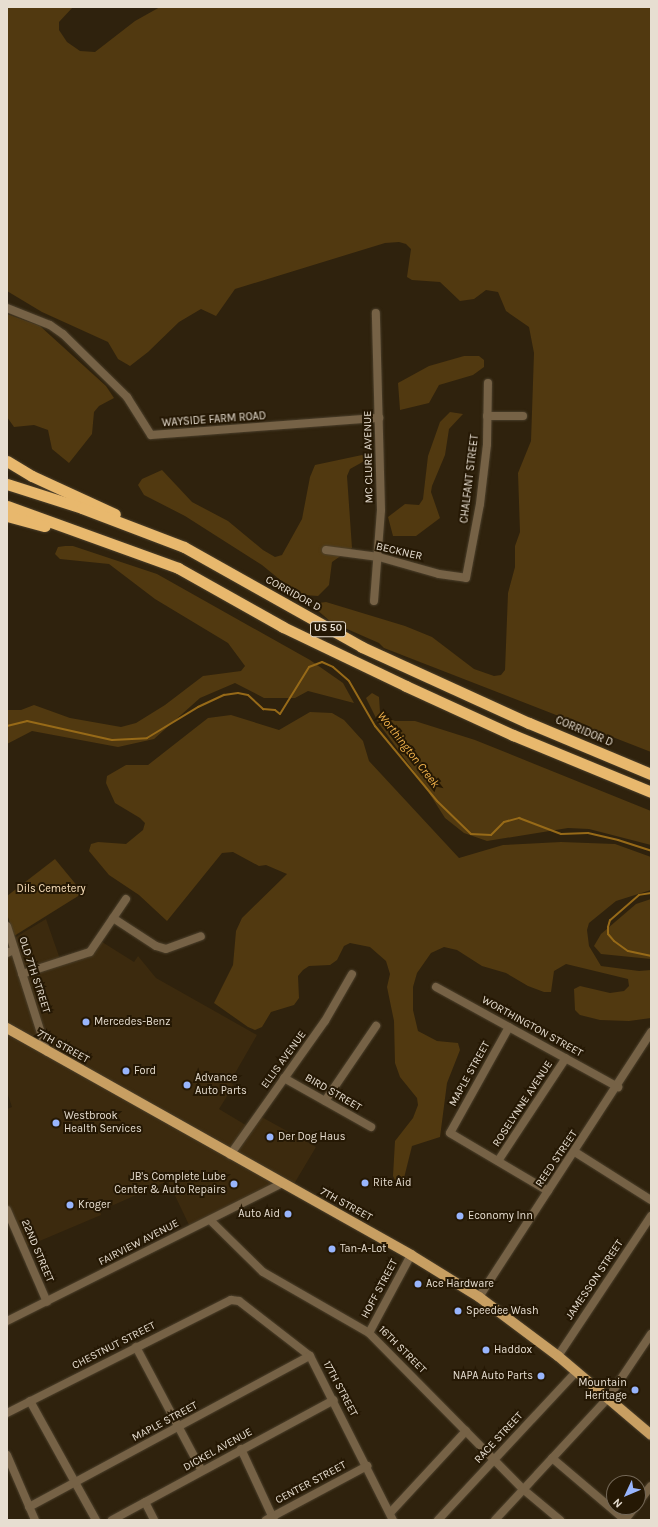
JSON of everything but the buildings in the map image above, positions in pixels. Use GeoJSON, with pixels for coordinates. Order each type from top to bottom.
{"type":"FeatureCollection","features":[{"type":"Feature","properties":{"kind":"highway"},"geometry":{"type":"LineString","coordinates":[[7,461],[32,476],[184,547]]}},
{"type":"Feature","properties":{"kind":"highway","name":"CORRIDOR D"},"geometry":{"type":"LineString","coordinates":[[7,484],[82,508],[184,547],[362,647],[529,723],[651,774]]}},
{"type":"Feature","properties":{"kind":"highway","name":"US 50"},"geometry":{"type":"LineString","coordinates":[[7,506],[178,568],[283,627],[400,683],[514,735],[651,792]]}},
{"type":"Feature","properties":{"kind":"highway"},"geometry":{"type":"LineString","coordinates":[[7,516],[100,540]]}},
{"type":"Feature","properties":{"kind":"main road","name":"7TH STREET"},"geometry":{"type":"LineString","coordinates":[[7,1028],[47,1053],[410,1255],[479,1297],[558,1356],[651,1435]]}},
{"type":"Feature","properties":{"kind":"street","name":"WAYSIDE FARM ROAD"},"geometry":{"type":"LineString","coordinates":[[7,308],[50,325],[63,334],[127,397],[152,435],[379,418]]}},
{"type":"Feature","properties":{"kind":"street","name":"MC CLURE AVENUE"},"geometry":{"type":"LineString","coordinates":[[374,601],[379,557],[379,418],[376,313]]}},
{"type":"Feature","properties":{"kind":"street","name":"CHALFANT STREET"},"geometry":{"type":"LineString","coordinates":[[466,578],[480,504],[487,444],[488,383]]}},
{"type":"Feature","properties":{"kind":"street"},"geometry":{"type":"LineString","coordinates":[[487,416],[523,416]]}},
{"type":"Feature","properties":{"kind":"street","name":"BECKNER"},"geometry":{"type":"LineString","coordinates":[[326,550],[379,557],[438,574],[466,578]]}},
{"type":"Feature","properties":{"kind":"street"},"geometry":{"type":"LineString","coordinates":[[22,974],[90,952],[126,899]]}},
{"type":"Feature","properties":{"kind":"street"},"geometry":{"type":"LineString","coordinates":[[113,918],[156,946],[166,949],[201,936]]}},
{"type":"Feature","properties":{"kind":"street","name":"OLD 7TH STREET"},"geometry":{"type":"LineString","coordinates":[[7,926],[11,952],[22,974],[47,1053]]}},
{"type":"Feature","properties":{"kind":"street","name":"ELLIS AVENUE"},"geometry":{"type":"LineString","coordinates":[[230,1156],[325,1021],[352,974]]}},
{"type":"Feature","properties":{"kind":"street","name":"WORTHINGTON STREET"},"geometry":{"type":"LineString","coordinates":[[436,986],[618,1087]]}},
{"type":"Feature","properties":{"kind":"street"},"geometry":{"type":"LineString","coordinates":[[325,1101],[376,1026]]}},
{"type":"Feature","properties":{"kind":"street","name":"MAPLE STREET"},"geometry":{"type":"LineString","coordinates":[[498,1161],[450,1133],[509,1027]]}},
{"type":"Feature","properties":{"kind":"street","name":"REED STREET"},"geometry":{"type":"LineString","coordinates":[[479,1297],[618,1087],[651,1032]]}},
{"type":"Feature","properties":{"kind":"street","name":"ROSELYNNE AVENUE"},"geometry":{"type":"LineString","coordinates":[[498,1161],[566,1058]]}},
{"type":"Feature","properties":{"kind":"street","name":"BIRD STREET"},"geometry":{"type":"LineString","coordinates":[[284,1078],[371,1127]]}},
{"type":"Feature","properties":{"kind":"street"},"geometry":{"type":"LineString","coordinates":[[575,1152],[651,1200]]}},
{"type":"Feature","properties":{"kind":"street"},"geometry":{"type":"LineString","coordinates":[[498,1161],[548,1191]]}},
{"type":"Feature","properties":{"kind":"street","name":"FAIRVIEW AVENUE"},"geometry":{"type":"LineString","coordinates":[[7,1322],[281,1184]]}},
{"type":"Feature","properties":{"kind":"street","name":"22ND STREET"},"geometry":{"type":"LineString","coordinates":[[7,1210],[47,1302]]}},
{"type":"Feature","properties":{"kind":"street","name":"JAMESSON STREET"},"geometry":{"type":"LineString","coordinates":[[558,1356],[651,1216]]}},
{"type":"Feature","properties":{"kind":"street","name":"16TH STREET"},"geometry":{"type":"LineString","coordinates":[[210,1220],[263,1272],[369,1334],[495,1459],[524,1490],[560,1520]]}},
{"type":"Feature","properties":{"kind":"street","name":"HOFF STREET"},"geometry":{"type":"LineString","coordinates":[[369,1334],[410,1255]]}},
{"type":"Feature","properties":{"kind":"street","name":"17TH STREET"},"geometry":{"type":"LineString","coordinates":[[231,1300],[240,1301],[310,1356],[334,1400],[392,1516]]}},
{"type":"Feature","properties":{"kind":"street","name":"CHESTNUT STREET"},"geometry":{"type":"LineString","coordinates":[[7,1413],[231,1300]]}},
{"type":"Feature","properties":{"kind":"street"},"geometry":{"type":"LineString","coordinates":[[496,1520],[608,1398],[651,1334]]}},
{"type":"Feature","properties":{"kind":"street"},"geometry":{"type":"LineString","coordinates":[[136,1347],[180,1427],[202,1471]]}},
{"type":"Feature","properties":{"kind":"street","name":"MAPLE STREET"},"geometry":{"type":"LineString","coordinates":[[29,1507],[310,1356]]}},
{"type":"Feature","properties":{"kind":"street","name":"RACE STREET"},"geometry":{"type":"LineString","coordinates":[[438,1520],[576,1372]]}},
{"type":"Feature","properties":{"kind":"street","name":"DICKEL AVENUE"},"geometry":{"type":"LineString","coordinates":[[112,1520],[334,1400]]}},
{"type":"Feature","properties":{"kind":"street"},"geometry":{"type":"LineString","coordinates":[[30,1401],[96,1520]]}},
{"type":"Feature","properties":{"kind":"street"},"geometry":{"type":"LineString","coordinates":[[392,1516],[466,1431]]}},
{"type":"Feature","properties":{"kind":"street"},"geometry":{"type":"LineString","coordinates":[[241,1449],[271,1519]]}},
{"type":"Feature","properties":{"kind":"street"},"geometry":{"type":"LineString","coordinates":[[7,1455],[35,1520]]}},
{"type":"Feature","properties":{"kind":"street"},"geometry":{"type":"LineString","coordinates":[[552,1458],[625,1520]]}},
{"type":"Feature","properties":{"kind":"street","name":"CENTER STREET"},"geometry":{"type":"LineString","coordinates":[[271,1519],[367,1466]]}},
{"type":"Feature","properties":{"kind":"street"},"geometry":{"type":"LineString","coordinates":[[145,1502],[154,1520]]}},
{"type":"Feature","properties":{"kind":"shaded area"},"geometry":{"type":"Polygon","coordinates":[[[46,919],[61,962],[90,952],[99,940],[134,962],[138,956],[156,978],[257,1035],[230,1082],[234,1085],[219,1109],[249,1127],[258,1115],[316,1147],[291,1189],[281,1184],[191,1229],[168,1181],[100,1211],[101,1215],[23,1248],[7,1210],[7,1109],[12,1107],[7,1092],[7,926],[11,940],[46,919]]]}},
{"type":"Feature","properties":{"kind":"green space"},"geometry":{"type":"Polygon","coordinates":[[[7,7],[73,7],[59,22],[59,30],[67,42],[80,51],[95,52],[135,21],[160,7],[651,7],[651,752],[384,648],[379,643],[331,622],[316,609],[319,603],[326,602],[405,626],[432,637],[474,669],[494,676],[501,675],[505,670],[508,593],[515,567],[515,546],[520,532],[518,473],[531,441],[534,353],[529,327],[506,311],[498,292],[486,290],[474,299],[460,301],[440,282],[412,280],[407,277],[411,249],[406,244],[399,242],[385,243],[235,289],[216,316],[201,309],[179,322],[148,352],[130,366],[118,359],[108,342],[42,312],[7,291],[7,7]]]}},
{"type":"Feature","properties":{"kind":"green space"},"geometry":{"type":"Polygon","coordinates":[[[7,314],[40,326],[106,386],[114,398],[99,406],[94,412],[92,434],[69,463],[52,449],[48,430],[34,425],[14,427],[7,417],[7,314]]]}},
{"type":"Feature","properties":{"kind":"green space"},"geometry":{"type":"Polygon","coordinates":[[[464,356],[479,356],[484,360],[484,367],[473,375],[439,385],[429,403],[400,410],[398,383],[429,366],[464,356]]]}},
{"type":"Feature","properties":{"kind":"green space"},"geometry":{"type":"Polygon","coordinates":[[[450,412],[463,414],[449,429],[445,455],[432,486],[431,492],[440,518],[416,536],[393,536],[388,517],[405,504],[419,505],[423,499],[428,456],[440,422],[450,412]]]}},
{"type":"Feature","properties":{"kind":"green space"},"geometry":{"type":"Polygon","coordinates":[[[362,455],[368,459],[350,469],[347,476],[352,548],[332,562],[329,585],[318,596],[304,595],[290,588],[262,565],[185,516],[144,495],[138,485],[142,479],[162,470],[192,502],[228,521],[263,550],[275,557],[282,555],[302,519],[310,477],[315,465],[362,455]]]}},
{"type":"Feature","properties":{"kind":"green space"},"geometry":{"type":"Polygon","coordinates":[[[73,546],[157,574],[310,660],[343,683],[354,703],[308,691],[295,698],[264,698],[235,683],[200,698],[154,739],[118,747],[32,731],[7,744],[7,710],[21,710],[34,705],[70,718],[121,727],[136,723],[165,705],[203,676],[241,671],[245,666],[228,643],[155,599],[109,564],[60,559],[55,554],[58,547],[73,546]]]}},
{"type":"Feature","properties":{"kind":"green space"},"geometry":{"type":"Polygon","coordinates":[[[372,693],[379,697],[380,712],[385,717],[395,721],[415,721],[475,740],[651,811],[651,845],[589,829],[568,828],[487,841],[464,833],[445,818],[422,782],[379,724],[366,698],[372,693]]]}},
{"type":"Feature","properties":{"kind":"green space"},"geometry":{"type":"Polygon","coordinates":[[[310,712],[332,713],[344,720],[363,741],[369,761],[459,858],[503,845],[561,842],[615,844],[651,857],[651,890],[616,901],[589,923],[587,930],[589,946],[601,966],[639,971],[651,970],[651,1018],[629,1021],[600,1020],[580,1015],[575,1010],[574,989],[580,986],[610,993],[624,991],[629,986],[628,979],[566,964],[554,971],[551,992],[544,992],[528,986],[506,973],[482,966],[457,950],[444,947],[431,953],[417,973],[413,987],[413,1010],[418,1031],[437,1041],[458,1043],[460,1050],[447,1083],[440,1137],[412,1146],[403,1182],[396,1182],[393,1176],[395,1141],[413,1118],[418,1105],[417,1098],[400,1077],[395,1063],[394,1021],[387,987],[390,974],[386,961],[370,947],[350,943],[344,946],[337,960],[330,965],[309,966],[303,970],[298,976],[299,998],[294,1005],[271,1012],[262,1027],[255,1030],[248,1027],[214,1003],[233,965],[236,931],[242,918],[287,874],[266,865],[259,866],[233,852],[222,853],[167,921],[139,895],[109,875],[89,851],[91,844],[98,842],[126,844],[143,830],[145,823],[140,818],[115,803],[106,783],[107,776],[126,765],[148,765],[208,718],[231,715],[279,730],[310,712]]]}},
{"type":"Feature","properties":{"kind":"green space","name":"Dils Cemetery"},"geometry":{"type":"Polygon","coordinates":[[[55,859],[83,893],[14,936],[7,914],[7,896],[55,859]]]}},
{"type":"Feature","properties":{"kind":"green space"},"geometry":{"type":"Polygon","coordinates":[[[651,899],[651,959],[601,954],[594,946],[601,934],[636,904],[651,899]]]}},
{"type":"Feature","properties":{"kind":"waterway","name":"Worthington Creek"},"geometry":{"type":"LineString","coordinates":[[7,726],[27,721],[112,740],[147,738],[198,707],[224,695],[238,693],[248,695],[263,709],[275,710],[280,714],[309,667],[322,662],[333,667],[349,681],[375,726],[437,801],[471,834],[491,835],[504,822],[519,818],[561,834],[588,833],[618,840],[651,851]]}},
{"type":"Feature","properties":{"kind":"waterway","name":"Worthington Creek"},"geometry":{"type":"LineString","coordinates":[[651,893],[639,895],[610,920],[608,927],[608,934],[614,941],[628,951],[651,956]]}},
{"type":"Feature","properties":{"kind":"place","name":"Mercedes-Benz"},"geometry":{"type":"Point","coordinates":[86,1022]}},
{"type":"Feature","properties":{"kind":"place","name":"Ford"},"geometry":{"type":"Point","coordinates":[126,1071]}},
{"type":"Feature","properties":{"kind":"place","name":"Advance Auto Parts"},"geometry":{"type":"Point","coordinates":[187,1085]}},
{"type":"Feature","properties":{"kind":"place","name":"Westbrook Health Services"},"geometry":{"type":"Point","coordinates":[56,1123]}},
{"type":"Feature","properties":{"kind":"place","name":"Der Dog Haus"},"geometry":{"type":"Point","coordinates":[270,1137]}},
{"type":"Feature","properties":{"kind":"place","name":"Rite Aid"},"geometry":{"type":"Point","coordinates":[365,1183]}},
{"type":"Feature","properties":{"kind":"place","name":"JB's Complete Lube Center & Auto Repairs"},"geometry":{"type":"Point","coordinates":[234,1184]}},
{"type":"Feature","properties":{"kind":"place","name":"Kroger"},"geometry":{"type":"Point","coordinates":[70,1205]}},
{"type":"Feature","properties":{"kind":"place","name":"Auto Aid"},"geometry":{"type":"Point","coordinates":[288,1214]}},
{"type":"Feature","properties":{"kind":"place","name":"Economy Inn"},"geometry":{"type":"Point","coordinates":[460,1216]}},
{"type":"Feature","properties":{"kind":"place","name":"Tan-A-Lot"},"geometry":{"type":"Point","coordinates":[332,1249]}},
{"type":"Feature","properties":{"kind":"place","name":"Ace Hardware"},"geometry":{"type":"Point","coordinates":[418,1284]}},
{"type":"Feature","properties":{"kind":"place","name":"Speedee Wash"},"geometry":{"type":"Point","coordinates":[458,1311]}},
{"type":"Feature","properties":{"kind":"place","name":"Haddox"},"geometry":{"type":"Point","coordinates":[486,1350]}},
{"type":"Feature","properties":{"kind":"place","name":"NAPA Auto Parts"},"geometry":{"type":"Point","coordinates":[541,1376]}},
{"type":"Feature","properties":{"kind":"place","name":"Mountain Heritage"},"geometry":{"type":"Point","coordinates":[635,1390]}}]}
